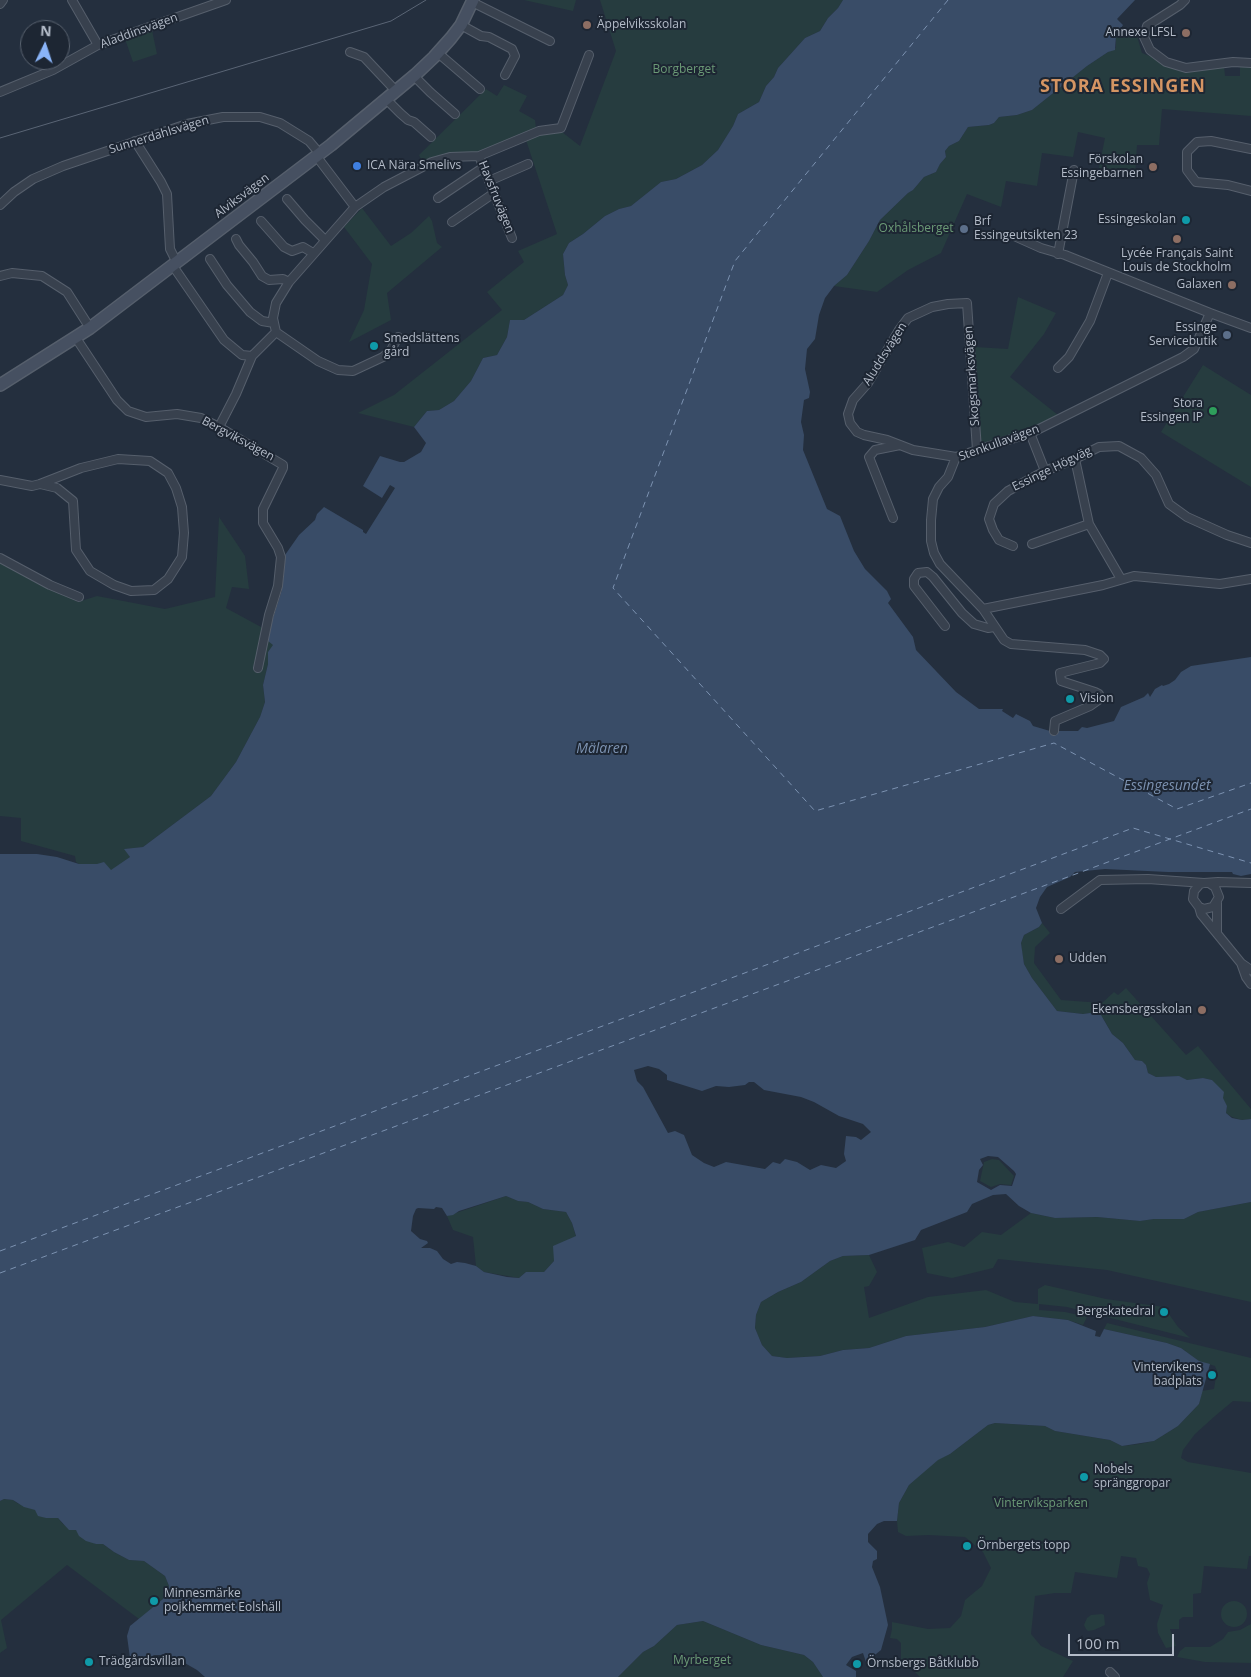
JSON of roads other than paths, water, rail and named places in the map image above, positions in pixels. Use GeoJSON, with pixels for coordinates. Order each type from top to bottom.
{"type":"FeatureCollection","features":[{"type":"Feature","properties":{"kind":"street"},"geometry":{"type":"LineString","coordinates":[[0,4],[3,0]]}},
{"type":"Feature","properties":{"kind":"street"},"geometry":{"type":"LineString","coordinates":[[72,0],[98,44]]}},
{"type":"Feature","properties":{"kind":"street","name":"Aladdinsvägen"},"geometry":{"type":"LineString","coordinates":[[0,92],[53,70],[98,44],[226,0]]}},
{"type":"Feature","properties":{"kind":"street"},"geometry":{"type":"LineString","coordinates":[[1185,0],[1147,26],[1144,37],[1150,50],[1166,62],[1186,68],[1233,62],[1251,63]]}},
{"type":"Feature","properties":{"kind":"street"},"geometry":{"type":"LineString","coordinates":[[473,1],[550,41]]}},
{"type":"Feature","properties":{"kind":"street","name":"Alviksvägen"},"geometry":{"type":"LineString","coordinates":[[0,385],[90,328],[318,155],[396,92],[438,53],[461,25],[473,1]]}},
{"type":"Feature","properties":{"kind":"street"},"geometry":{"type":"LineString","coordinates":[[461,25],[512,49],[515,56],[505,76]]}},
{"type":"Feature","properties":{"kind":"street"},"geometry":{"type":"LineString","coordinates":[[350,52],[364,57],[396,92]]}},
{"type":"Feature","properties":{"kind":"street"},"geometry":{"type":"LineString","coordinates":[[438,53],[480,89]]}},
{"type":"Feature","properties":{"kind":"street"},"geometry":{"type":"LineString","coordinates":[[398,337],[391,350],[383,357],[353,371],[338,370],[318,361],[276,332],[274,313],[276,303],[289,282],[355,207],[384,187],[432,162],[450,158],[479,156],[539,131],[561,128],[589,55]]}},
{"type":"Feature","properties":{"kind":"street"},"geometry":{"type":"LineString","coordinates":[[414,76],[454,114]]}},
{"type":"Feature","properties":{"kind":"street"},"geometry":{"type":"LineString","coordinates":[[386,100],[431,137]]}},
{"type":"Feature","properties":{"kind":"street","name":"Sunnerdahlsvägen"},"geometry":{"type":"LineString","coordinates":[[0,205],[20,188],[55,169],[135,141],[187,124],[223,117],[260,117],[280,123],[309,141],[355,207]]}},
{"type":"Feature","properties":{"kind":"street"},"geometry":{"type":"LineString","coordinates":[[135,141],[167,194],[170,249],[175,264],[224,340],[242,354],[252,356]]}},
{"type":"Feature","properties":{"kind":"street"},"geometry":{"type":"LineString","coordinates":[[1251,149],[1210,141],[1197,142],[1187,152],[1187,170],[1196,182],[1228,185],[1251,191]]}},
{"type":"Feature","properties":{"kind":"street","name":"Havsfruvägen"},"geometry":{"type":"LineString","coordinates":[[479,156],[512,238]]}},
{"type":"Feature","properties":{"kind":"street"},"geometry":{"type":"LineString","coordinates":[[489,182],[528,164]]}},
{"type":"Feature","properties":{"kind":"street"},"geometry":{"type":"LineString","coordinates":[[438,198],[484,167]]}},
{"type":"Feature","properties":{"kind":"street"},"geometry":{"type":"LineString","coordinates":[[1058,254],[1074,170]]}},
{"type":"Feature","properties":{"kind":"street"},"geometry":{"type":"LineString","coordinates":[[452,222],[494,193]]}},
{"type":"Feature","properties":{"kind":"street"},"geometry":{"type":"LineString","coordinates":[[287,198],[325,240]]}},
{"type":"Feature","properties":{"kind":"street"},"geometry":{"type":"LineString","coordinates":[[261,221],[284,247],[292,251],[303,248],[313,253]]}},
{"type":"Feature","properties":{"kind":"street"},"geometry":{"type":"LineString","coordinates":[[1012,235],[1251,328]]}},
{"type":"Feature","properties":{"kind":"street"},"geometry":{"type":"LineString","coordinates":[[236,239],[262,276],[269,280],[284,279],[289,282]]}},
{"type":"Feature","properties":{"kind":"street"},"geometry":{"type":"LineString","coordinates":[[210,259],[227,285],[250,312],[262,321],[274,324]]}},
{"type":"Feature","properties":{"kind":"street"},"geometry":{"type":"LineString","coordinates":[[0,276],[12,273],[42,276],[67,292],[90,328]]}},
{"type":"Feature","properties":{"kind":"street"},"geometry":{"type":"LineString","coordinates":[[1058,368],[1069,356],[1090,321],[1108,273]]}},
{"type":"Feature","properties":{"kind":"street","name":"Aluddsvägen"},"geometry":{"type":"LineString","coordinates":[[956,457],[913,450],[887,440],[864,435],[857,432],[850,423],[848,414],[853,400],[868,383],[908,318],[932,307],[966,303]]}},
{"type":"Feature","properties":{"kind":"street","name":"Skogsmarksvägen"},"geometry":{"type":"LineString","coordinates":[[966,303],[977,450]]}},
{"type":"Feature","properties":{"kind":"street","name":"Stenkullavägen"},"geometry":{"type":"LineString","coordinates":[[1054,731],[1055,721],[1090,706],[1100,699],[1099,694],[1096,692],[1061,681],[1060,673],[1100,663],[1104,659],[1100,655],[1085,650],[1011,644],[1004,640],[983,609],[940,564],[934,553],[930,520],[933,498],[939,487],[948,477],[956,457],[1030,433],[1165,367],[1194,350],[1210,313]]}},
{"type":"Feature","properties":{"kind":"street"},"geometry":{"type":"LineString","coordinates":[[219,426],[236,394],[252,356],[276,332]]}},
{"type":"Feature","properties":{"kind":"street","name":"Bergviksvägen"},"geometry":{"type":"LineString","coordinates":[[76,338],[116,400],[128,411],[146,417],[177,414],[201,418],[219,426],[283,465],[284,468],[263,509],[262,516],[263,523],[278,548],[281,558],[278,586],[269,615],[258,668]]}},
{"type":"Feature","properties":{"kind":"street"},"geometry":{"type":"LineString","coordinates":[[1030,433],[1045,471]]}},
{"type":"Feature","properties":{"kind":"street"},"geometry":{"type":"LineString","coordinates":[[893,518],[869,457],[875,450],[902,445]]}},
{"type":"Feature","properties":{"kind":"street","name":"Essinge Högväg"},"geometry":{"type":"LineString","coordinates":[[1013,546],[999,540],[993,530],[990,519],[994,504],[1008,491],[1045,471],[1099,447],[1119,446],[1141,458],[1156,475],[1170,504],[1187,517],[1227,535],[1251,543]]}},
{"type":"Feature","properties":{"kind":"street"},"geometry":{"type":"LineString","coordinates":[[0,480],[32,486],[81,468],[118,458],[150,461],[168,473],[178,494],[182,507],[184,533],[182,557],[168,579],[154,590],[130,591],[114,585],[90,571],[76,550],[73,501],[58,488],[40,484]]}},
{"type":"Feature","properties":{"kind":"street"},"geometry":{"type":"LineString","coordinates":[[1075,459],[1089,524],[1121,579]]}},
{"type":"Feature","properties":{"kind":"street"},"geometry":{"type":"LineString","coordinates":[[1032,544],[1089,524]]}},
{"type":"Feature","properties":{"kind":"street"},"geometry":{"type":"LineString","coordinates":[[0,558],[50,585],[79,597]]}},
{"type":"Feature","properties":{"kind":"street"},"geometry":{"type":"LineString","coordinates":[[945,626],[914,586],[914,579],[918,573],[926,572],[933,576],[962,613],[974,624],[988,628],[994,626]]}},
{"type":"Feature","properties":{"kind":"street"},"geometry":{"type":"LineString","coordinates":[[983,609],[1005,603],[1103,585],[1134,576],[1220,584],[1251,579]]}},
{"type":"Feature","properties":{"kind":"street"},"geometry":{"type":"LineString","coordinates":[[1062,909],[1100,880],[1148,879],[1207,883],[1251,883]]}},
{"type":"Feature","properties":{"kind":"street"},"geometry":{"type":"LineString","coordinates":[[1181,881],[1193,895],[1201,914],[1241,963],[1251,970]]}},
{"type":"Feature","properties":{"kind":"street"},"geometry":{"type":"LineString","coordinates":[[1193,895],[1196,887],[1207,883],[1216,886],[1218,900],[1216,933]]}},
{"type":"Feature","properties":{"kind":"street"},"geometry":{"type":"LineString","coordinates":[[1199,907],[1209,908],[1231,883]]}},
{"type":"Feature","properties":{"kind":"street"},"geometry":{"type":"LineString","coordinates":[[1241,963],[1246,978],[1251,984]]}},
{"type":"Feature","properties":{"kind":"water","name":"Mälaren"},"geometry":{"type":"Polygon","coordinates":[[[843,0],[1135,0],[1117,19],[1123,25],[1116,36],[1115,50],[1108,52],[1087,66],[1032,110],[1017,115],[999,117],[994,123],[989,125],[968,127],[959,141],[949,146],[945,151],[946,157],[936,172],[924,177],[913,190],[880,220],[847,275],[834,286],[825,298],[819,315],[815,339],[807,349],[805,369],[810,392],[809,398],[804,400],[801,422],[804,435],[803,450],[827,509],[840,516],[854,551],[865,569],[887,591],[891,599],[888,603],[913,637],[916,650],[956,692],[979,709],[1003,709],[1002,711],[1013,718],[1016,714],[1030,721],[1033,726],[1050,731],[1078,731],[1082,727],[1087,728],[1114,721],[1121,707],[1144,697],[1148,693],[1150,697],[1155,689],[1169,684],[1181,672],[1191,666],[1251,657],[1251,874],[1241,876],[1232,872],[1168,872],[1105,869],[1075,872],[1070,877],[1047,887],[1040,897],[1036,908],[1042,923],[1039,927],[1024,935],[1021,943],[1024,964],[1057,1011],[1101,1015],[1112,1034],[1123,1043],[1135,1060],[1142,1061],[1146,1065],[1148,1073],[1156,1077],[1179,1076],[1187,1080],[1203,1078],[1212,1080],[1224,1092],[1223,1098],[1227,1106],[1226,1113],[1232,1118],[1251,1119],[1251,1202],[1198,1212],[1184,1219],[1140,1221],[1097,1217],[1055,1218],[1031,1213],[1019,1206],[1006,1194],[993,1195],[972,1204],[967,1212],[921,1230],[915,1240],[869,1255],[843,1256],[830,1261],[801,1282],[761,1302],[756,1315],[755,1328],[762,1345],[772,1356],[787,1358],[820,1356],[843,1350],[869,1348],[906,1336],[985,1327],[1033,1316],[1068,1320],[1096,1331],[1095,1336],[1100,1337],[1104,1329],[1167,1343],[1181,1348],[1199,1361],[1210,1364],[1199,1404],[1178,1426],[1154,1441],[1122,1446],[1110,1440],[1055,1431],[1045,1426],[995,1423],[988,1425],[950,1454],[938,1460],[909,1485],[899,1503],[897,1521],[884,1521],[877,1524],[868,1534],[868,1542],[877,1551],[877,1559],[873,1561],[872,1567],[880,1587],[888,1625],[881,1650],[866,1662],[863,1653],[852,1657],[846,1665],[856,1671],[856,1677],[823,1677],[813,1662],[804,1655],[761,1645],[703,1621],[677,1625],[654,1646],[643,1652],[618,1677],[205,1677],[183,1662],[163,1655],[154,1655],[142,1663],[130,1658],[127,1636],[130,1626],[163,1599],[169,1586],[165,1576],[144,1561],[129,1560],[103,1544],[86,1541],[79,1536],[76,1530],[69,1530],[58,1518],[38,1516],[35,1510],[24,1507],[13,1500],[4,1499],[0,1501],[0,854],[37,854],[57,857],[79,864],[104,862],[111,870],[130,857],[124,849],[143,847],[211,796],[236,762],[260,717],[265,702],[263,685],[268,664],[268,652],[273,645],[268,641],[282,590],[285,555],[299,535],[315,520],[317,514],[324,507],[363,530],[366,534],[395,488],[390,485],[382,498],[363,486],[380,456],[404,462],[421,452],[426,443],[414,427],[427,411],[439,410],[454,401],[471,381],[483,358],[497,355],[507,337],[510,320],[524,320],[563,295],[568,285],[563,254],[569,243],[605,216],[619,209],[631,206],[661,182],[676,179],[702,165],[718,150],[738,114],[759,102],[766,86],[774,77],[778,68],[805,38],[820,31],[828,18],[843,0]],[[648,1066],[634,1070],[637,1081],[643,1087],[668,1133],[675,1131],[684,1135],[692,1155],[714,1167],[726,1162],[765,1169],[773,1162],[780,1164],[785,1159],[797,1162],[810,1170],[821,1165],[836,1168],[846,1161],[844,1154],[846,1136],[856,1137],[861,1140],[871,1132],[863,1124],[839,1116],[814,1102],[801,1097],[764,1090],[754,1082],[729,1087],[716,1086],[702,1091],[667,1080],[667,1075],[659,1069],[648,1066]],[[988,1156],[980,1159],[983,1165],[979,1170],[977,1182],[991,1190],[1000,1185],[1012,1186],[1016,1174],[998,1157],[988,1156]],[[506,1196],[447,1216],[442,1208],[416,1209],[411,1231],[420,1239],[427,1241],[428,1243],[421,1248],[430,1248],[437,1251],[443,1259],[451,1264],[457,1262],[465,1263],[476,1266],[484,1272],[507,1277],[519,1278],[526,1272],[544,1272],[554,1261],[553,1246],[576,1236],[566,1212],[543,1209],[528,1202],[518,1201],[506,1196]]]}},
{"type":"Feature","properties":{"kind":"tram line"},"geometry":{"type":"LineString","coordinates":[[0,138],[391,21],[426,0]]}},
{"type":"Feature","properties":{"kind":"place","name":"Äppelviksskolan"},"geometry":{"type":"Point","coordinates":[587,25]}},
{"type":"Feature","properties":{"kind":"place","name":"Annexe LFSL"},"geometry":{"type":"Point","coordinates":[1186,33]}},
{"type":"Feature","properties":{"kind":"place","name":"ICA Nära Smelivs"},"geometry":{"type":"Point","coordinates":[357,166]}},
{"type":"Feature","properties":{"kind":"place","name":"Förskolan Essingebarnen"},"geometry":{"type":"Point","coordinates":[1153,167]}},
{"type":"Feature","properties":{"kind":"place","name":"Essingeskolan"},"geometry":{"type":"Point","coordinates":[1186,220]}},
{"type":"Feature","properties":{"kind":"place","name":"Brf Essingeutsikten 23"},"geometry":{"type":"Point","coordinates":[964,229]}},
{"type":"Feature","properties":{"kind":"place","name":"Lycée Français Saint Louis de Stockholm"},"geometry":{"type":"Point","coordinates":[1177,239]}},
{"type":"Feature","properties":{"kind":"place","name":"Galaxen"},"geometry":{"type":"Point","coordinates":[1232,285]}},
{"type":"Feature","properties":{"kind":"place","name":"Essinge Servicebutik"},"geometry":{"type":"Point","coordinates":[1227,335]}},
{"type":"Feature","properties":{"kind":"place","name":"Smedslättens gård"},"geometry":{"type":"Point","coordinates":[374,346]}},
{"type":"Feature","properties":{"kind":"place","name":"Stora Essingen IP"},"geometry":{"type":"Point","coordinates":[1213,411]}},
{"type":"Feature","properties":{"kind":"place","name":"Vision"},"geometry":{"type":"Point","coordinates":[1070,699]}},
{"type":"Feature","properties":{"kind":"place","name":"Udden"},"geometry":{"type":"Point","coordinates":[1059,959]}},
{"type":"Feature","properties":{"kind":"place","name":"Ekensbergsskolan"},"geometry":{"type":"Point","coordinates":[1202,1010]}},
{"type":"Feature","properties":{"kind":"place","name":"Bergskatedral"},"geometry":{"type":"Point","coordinates":[1164,1312]}},
{"type":"Feature","properties":{"kind":"place","name":"Vintervikens badplats"},"geometry":{"type":"Point","coordinates":[1212,1375]}},
{"type":"Feature","properties":{"kind":"place","name":"Nobels spränggropar"},"geometry":{"type":"Point","coordinates":[1084,1477]}},
{"type":"Feature","properties":{"kind":"place","name":"Örnbergets topp"},"geometry":{"type":"Point","coordinates":[967,1546]}},
{"type":"Feature","properties":{"kind":"place","name":"Minnesmärke pojkhemmet Eolshäll"},"geometry":{"type":"Point","coordinates":[154,1601]}},
{"type":"Feature","properties":{"kind":"place","name":"Trädgårdsvillan"},"geometry":{"type":"Point","coordinates":[89,1662]}},
{"type":"Feature","properties":{"kind":"place","name":"Örnsbergs Båtklubb"},"geometry":{"type":"Point","coordinates":[857,1664]}},
{"type":"Feature","properties":{"kind":"district","name":"STORA ESSINGEN"},"geometry":{"type":"Point","coordinates":[1123,87]}},
{"type":"Feature","properties":{"kind":"park label","name":"Borgberget"},"geometry":{"type":"Point","coordinates":[684,70]}},
{"type":"Feature","properties":{"kind":"park label","name":"Oxhålsberget"},"geometry":{"type":"Point","coordinates":[916,229]}},
{"type":"Feature","properties":{"kind":"park label","name":"Vinterviksparken"},"geometry":{"type":"Point","coordinates":[1041,1504]}},
{"type":"Feature","properties":{"kind":"park label","name":"Myrberget"},"geometry":{"type":"Point","coordinates":[702,1661]}},
{"type":"Feature","properties":{"kind":"water label","name":"Essingesundet"},"geometry":{"type":"Point","coordinates":[1167,786]}}]}
